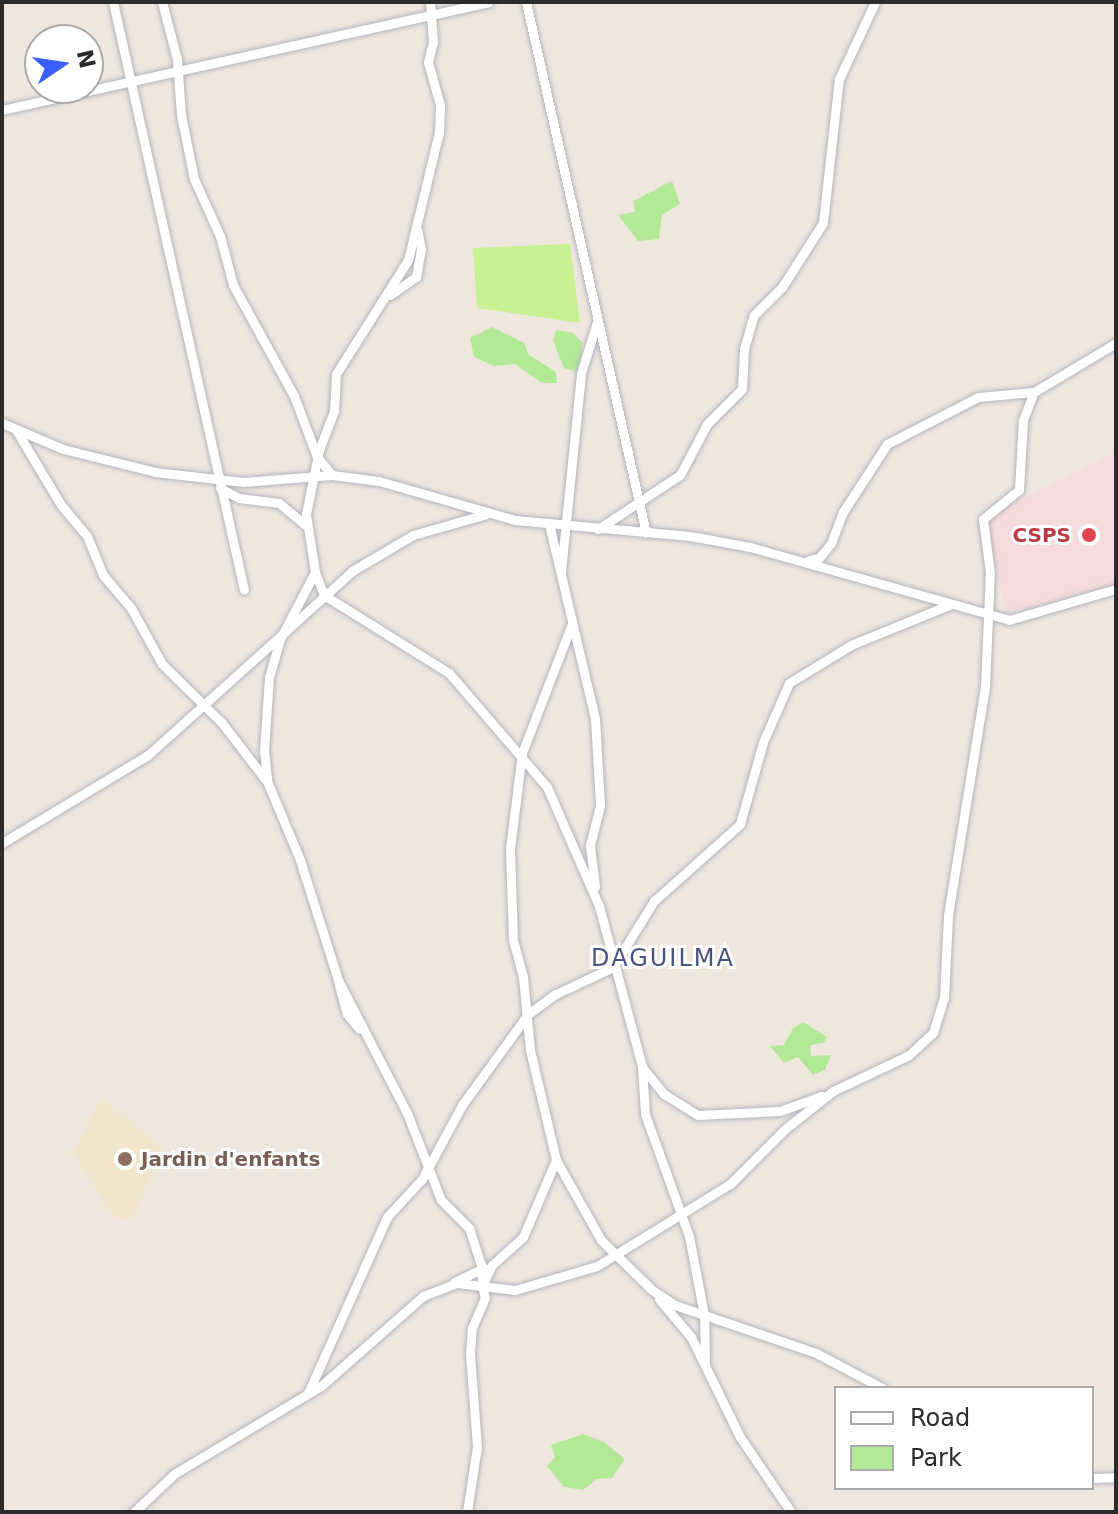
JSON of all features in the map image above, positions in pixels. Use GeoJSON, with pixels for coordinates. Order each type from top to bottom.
{"type":"FeatureCollection","features":[{"type":"Feature","properties":{"kind":"street"},"geometry":{"type":"LineString","coordinates":[[113,2],[244,590]]}},
{"type":"Feature","properties":{"kind":"street"},"geometry":{"type":"LineString","coordinates":[[162,2],[177,71],[194,179],[220,236],[233,285],[294,396],[317,457],[332,475]]}},
{"type":"Feature","properties":{"kind":"street"},"geometry":{"type":"LineString","coordinates":[[430,2],[428,62],[440,105],[439,132],[408,260],[387,297],[342,359],[336,374],[334,411],[317,457],[305,525],[315,572],[324,595],[449,673],[522,753],[547,787],[599,906]]}},
{"type":"Feature","properties":{"kind":"street"},"geometry":{"type":"LineString","coordinates":[[2,110],[488,2]]}},
{"type":"Feature","properties":{"kind":"street"},"geometry":{"type":"LineString","coordinates":[[526,2],[646,533]]}},
{"type":"Feature","properties":{"kind":"street"},"geometry":{"type":"LineString","coordinates":[[598,529],[680,475],[707,424],[742,389],[744,349],[754,315],[782,287],[823,223],[839,79],[875,2]]}},
{"type":"Feature","properties":{"kind":"street"},"geometry":{"type":"LineString","coordinates":[[560,578],[581,373],[598,319]]}},
{"type":"Feature","properties":{"kind":"street"},"geometry":{"type":"LineString","coordinates":[[806,561],[819,558],[831,543],[843,512],[887,444],[978,397],[1034,392],[1116,343]]}},
{"type":"Feature","properties":{"kind":"street"},"geometry":{"type":"LineString","coordinates":[[642,1067],[664,1094],[698,1115],[780,1111],[833,1091],[909,1055],[933,1033],[940,1018],[948,915],[984,699],[989,551],[983,519],[1019,490],[1023,420],[1034,392]]}},
{"type":"Feature","properties":{"kind":"street"},"geometry":{"type":"LineString","coordinates":[[2,423],[106,461],[202,477],[221,484],[239,498],[279,503],[305,525]]}},
{"type":"Feature","properties":{"kind":"street"},"geometry":{"type":"LineString","coordinates":[[14,428],[50,479],[61,505],[87,536],[103,575],[131,608],[162,664],[203,709],[222,723],[267,781],[300,860],[338,980],[352,999],[363,1035],[407,1113],[441,1200],[469,1228],[482,1270],[485,1298],[472,1328],[470,1354],[477,1447],[467,1512]]}},
{"type":"Feature","properties":{"kind":"street"},"geometry":{"type":"LineString","coordinates":[[221,484],[332,475],[379,481],[492,514],[566,526],[690,536],[806,561],[1009,620],[1044,613],[1116,589]]}},
{"type":"Feature","properties":{"kind":"street"},"geometry":{"type":"LineString","coordinates":[[2,843],[148,755],[203,709],[352,571],[413,535],[460,518],[492,514]]}},
{"type":"Feature","properties":{"kind":"street"},"geometry":{"type":"LineString","coordinates":[[549,524],[595,718],[600,787],[590,845],[599,906],[642,1067],[645,1114],[689,1236],[704,1315],[705,1362]]}},
{"type":"Feature","properties":{"kind":"street"},"geometry":{"type":"LineString","coordinates":[[267,781],[265,698],[280,639],[315,572]]}},
{"type":"Feature","properties":{"kind":"street"},"geometry":{"type":"LineString","coordinates":[[306,1396],[387,1217],[428,1170],[462,1105],[528,1014],[556,994],[613,967],[654,901],[740,824],[763,742],[789,683],[851,645],[949,605]]}},
{"type":"Feature","properties":{"kind":"street"},"geometry":{"type":"LineString","coordinates":[[571,626],[522,753],[510,849],[513,940],[528,1014],[530,1050],[556,1160],[613,1255],[652,1290],[705,1362],[740,1437],[791,1512]]}},
{"type":"Feature","properties":{"kind":"street"},"geometry":{"type":"LineString","coordinates":[[450,1284],[515,1290],[597,1266],[730,1184],[785,1129],[833,1091]]}},
{"type":"Feature","properties":{"kind":"street"},"geometry":{"type":"LineString","coordinates":[[134,1512],[174,1474],[306,1396],[339,1372],[406,1307],[498,1260],[523,1237],[556,1160]]}},
{"type":"Feature","properties":{"kind":"street"},"geometry":{"type":"LineString","coordinates":[[482,1286],[498,1260]]}},
{"type":"Feature","properties":{"kind":"street"},"geometry":{"type":"LineString","coordinates":[[652,1290],[704,1315],[816,1353],[878,1386]]}},
{"type":"Feature","properties":{"kind":"street"},"geometry":{"type":"LineString","coordinates":[[1094,1478],[1116,1477]]}},
{"type":"Feature","properties":{"kind":"shaded area"},"geometry":{"type":"Polygon","coordinates":[[[1116,452],[1116,584],[1006,614],[986,518],[1116,452]]]}},
{"type":"Feature","properties":{"kind":"shaded area"},"geometry":{"type":"Polygon","coordinates":[[[101,1097],[163,1147],[132,1221],[112,1216],[73,1153],[101,1097]]]}},
{"type":"Feature","properties":{"kind":"green space"},"geometry":{"type":"Polygon","coordinates":[[[672,181],[680,204],[662,215],[659,239],[638,241],[618,215],[635,212],[633,201],[672,181]]]}},
{"type":"Feature","properties":{"kind":"green space"},"geometry":{"type":"Polygon","coordinates":[[[570,244],[580,323],[477,308],[473,248],[570,244]]]}},
{"type":"Feature","properties":{"kind":"green space"},"geometry":{"type":"Polygon","coordinates":[[[492,327],[524,343],[529,355],[556,372],[557,383],[542,383],[515,364],[494,366],[474,357],[470,338],[492,327]]]}},
{"type":"Feature","properties":{"kind":"green space"},"geometry":{"type":"Polygon","coordinates":[[[556,330],[573,333],[582,342],[581,373],[564,368],[553,341],[556,330]]]}},
{"type":"Feature","properties":{"kind":"green space"},"geometry":{"type":"Polygon","coordinates":[[[803,1022],[827,1037],[824,1043],[810,1045],[811,1056],[831,1055],[825,1070],[813,1075],[798,1057],[784,1063],[770,1046],[784,1045],[793,1028],[803,1022]]]}},
{"type":"Feature","properties":{"kind":"green space"},"geometry":{"type":"Polygon","coordinates":[[[583,1434],[604,1442],[625,1459],[612,1478],[597,1479],[583,1490],[564,1487],[547,1466],[555,1457],[551,1445],[583,1434]]]}},
{"type":"Feature","properties":{"kind":"place","name":"CSPS"},"geometry":{"type":"Point","coordinates":[1089,535]}},
{"type":"Feature","properties":{"kind":"place","name":"Jardin d'enfants"},"geometry":{"type":"Point","coordinates":[125,1159]}},
{"type":"Feature","properties":{"kind":"district","name":"DAGUILMA"},"geometry":{"type":"Point","coordinates":[663,959]}}]}
